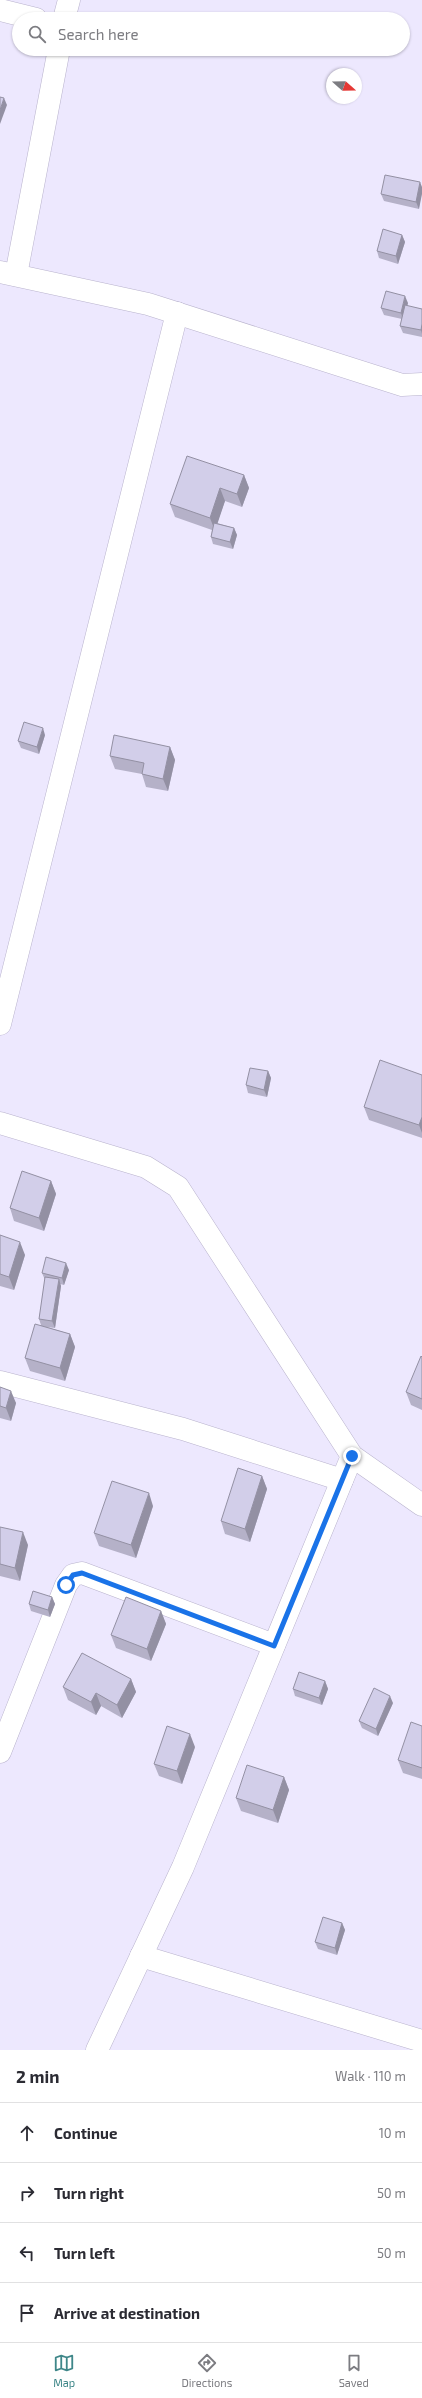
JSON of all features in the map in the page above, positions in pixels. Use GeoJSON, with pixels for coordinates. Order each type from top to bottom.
{"type":"FeatureCollection","features":[{"type":"Feature","properties":{"kind":"street"},"geometry":{"type":"LineString","coordinates":[[66,12],[69,0]]}},
{"type":"Feature","properties":{"kind":"street"},"geometry":{"type":"LineString","coordinates":[[0,10],[12,13]]}},
{"type":"Feature","properties":{"kind":"street"},"geometry":{"type":"LineString","coordinates":[[56,56],[8,273],[148,304],[402,385],[422,384]]}},
{"type":"Feature","properties":{"kind":"street"},"geometry":{"type":"LineString","coordinates":[[0,1024],[177,313]]}},
{"type":"Feature","properties":{"kind":"street"},"geometry":{"type":"LineString","coordinates":[[0,1123],[146,1166],[178,1187],[352,1456],[422,1505]]}},
{"type":"Feature","properties":{"kind":"street"},"geometry":{"type":"LineString","coordinates":[[0,1382],[183,1429],[342,1480]]}},
{"type":"Feature","properties":{"kind":"street"},"geometry":{"type":"LineString","coordinates":[[97,2050],[183,1867],[352,1456]]}},
{"type":"Feature","properties":{"kind":"street"},"geometry":{"type":"LineString","coordinates":[[0,1752],[66,1585],[73,1575],[82,1573],[274,1646]]}},
{"type":"Feature","properties":{"kind":"street"},"geometry":{"type":"LineString","coordinates":[[141,1956],[422,2041]]}},
{"type":"Feature","properties":{"kind":"building"},"geometry":{"type":"Polygon","coordinates":[[[0,97],[4,98],[0,110],[0,97]]]}},
{"type":"Feature","properties":{"kind":"building"},"geometry":{"type":"Polygon","coordinates":[[[385,175],[420,182],[416,202],[381,194],[385,175]]]}},
{"type":"Feature","properties":{"kind":"building"},"geometry":{"type":"Polygon","coordinates":[[[383,229],[402,235],[396,256],[377,251],[383,229]]]}},
{"type":"Feature","properties":{"kind":"building"},"geometry":{"type":"Polygon","coordinates":[[[386,291],[405,296],[401,313],[381,308],[386,291]]]}},
{"type":"Feature","properties":{"kind":"building"},"geometry":{"type":"Polygon","coordinates":[[[405,305],[422,309],[421,330],[400,326],[405,305]]]}},
{"type":"Feature","properties":{"kind":"building"},"geometry":{"type":"Polygon","coordinates":[[[187,456],[244,475],[237,494],[220,488],[210,518],[170,504],[187,456]]]}},
{"type":"Feature","properties":{"kind":"building"},"geometry":{"type":"Polygon","coordinates":[[[214,523],[234,528],[230,542],[211,537],[214,523]]]}},
{"type":"Feature","properties":{"kind":"building"},"geometry":{"type":"Polygon","coordinates":[[[24,722],[43,728],[37,747],[18,741],[24,722]]]}},
{"type":"Feature","properties":{"kind":"building"},"geometry":{"type":"Polygon","coordinates":[[[114,735],[170,747],[163,779],[142,774],[144,763],[110,756],[114,735]]]}},
{"type":"Feature","properties":{"kind":"building"},"geometry":{"type":"Polygon","coordinates":[[[380,1060],[422,1075],[422,1117],[419,1125],[364,1107],[380,1060]]]}},
{"type":"Feature","properties":{"kind":"building"},"geometry":{"type":"Polygon","coordinates":[[[250,1068],[268,1071],[264,1090],[246,1085],[250,1068]]]}},
{"type":"Feature","properties":{"kind":"building"},"geometry":{"type":"Polygon","coordinates":[[[22,1171],[51,1181],[39,1218],[10,1208],[22,1171]]]}},
{"type":"Feature","properties":{"kind":"building"},"geometry":{"type":"Polygon","coordinates":[[[0,1235],[20,1242],[9,1277],[0,1274],[0,1235]]]}},
{"type":"Feature","properties":{"kind":"building"},"geometry":{"type":"Polygon","coordinates":[[[46,1257],[66,1263],[62,1278],[42,1273],[46,1257]]]}},
{"type":"Feature","properties":{"kind":"building"},"geometry":{"type":"Polygon","coordinates":[[[45,1277],[59,1279],[52,1321],[39,1319],[45,1277]]]}},
{"type":"Feature","properties":{"kind":"building"},"geometry":{"type":"Polygon","coordinates":[[[35,1324],[70,1334],[60,1368],[25,1358],[35,1324]]]}},
{"type":"Feature","properties":{"kind":"building"},"geometry":{"type":"Polygon","coordinates":[[[421,1356],[422,1357],[422,1399],[406,1392],[421,1356]]]}},
{"type":"Feature","properties":{"kind":"building"},"geometry":{"type":"Polygon","coordinates":[[[0,1387],[11,1391],[6,1408],[0,1406],[0,1387]]]}},
{"type":"Feature","properties":{"kind":"building"},"geometry":{"type":"Polygon","coordinates":[[[238,1468],[262,1476],[245,1529],[221,1521],[238,1468]]]}},
{"type":"Feature","properties":{"kind":"building"},"geometry":{"type":"Polygon","coordinates":[[[112,1481],[149,1493],[131,1545],[94,1533],[112,1481]]]}},
{"type":"Feature","properties":{"kind":"building"},"geometry":{"type":"Polygon","coordinates":[[[0,1527],[23,1532],[15,1568],[0,1564],[0,1527]]]}},
{"type":"Feature","properties":{"kind":"building"},"geometry":{"type":"Polygon","coordinates":[[[33,1591],[52,1597],[48,1610],[29,1604],[33,1591]]]}},
{"type":"Feature","properties":{"kind":"building"},"geometry":{"type":"Polygon","coordinates":[[[126,1597],[161,1611],[147,1649],[111,1635],[126,1597]]]}},
{"type":"Feature","properties":{"kind":"building"},"geometry":{"type":"Polygon","coordinates":[[[82,1653],[131,1679],[117,1705],[96,1693],[91,1702],[63,1687],[82,1653]]]}},
{"type":"Feature","properties":{"kind":"building"},"geometry":{"type":"Polygon","coordinates":[[[299,1672],[325,1681],[319,1698],[293,1689],[299,1672]]]}},
{"type":"Feature","properties":{"kind":"building"},"geometry":{"type":"Polygon","coordinates":[[[374,1688],[390,1696],[376,1729],[359,1721],[374,1688]]]}},
{"type":"Feature","properties":{"kind":"building"},"geometry":{"type":"Polygon","coordinates":[[[411,1722],[422,1726],[422,1768],[398,1760],[411,1722]]]}},
{"type":"Feature","properties":{"kind":"building"},"geometry":{"type":"Polygon","coordinates":[[[167,1726],[190,1734],[177,1771],[154,1764],[167,1726]]]}},
{"type":"Feature","properties":{"kind":"building"},"geometry":{"type":"Polygon","coordinates":[[[247,1765],[284,1777],[273,1810],[236,1798],[247,1765]]]}},
{"type":"Feature","properties":{"kind":"building"},"geometry":{"type":"Polygon","coordinates":[[[323,1917],[342,1923],[335,1948],[315,1942],[323,1917]]]}},
{"type":"Feature","properties":{"kind":"route"},"geometry":{"type":"LineString","coordinates":[[66,1585],[73,1575],[82,1573],[274,1646],[352,1456]]}}]}
